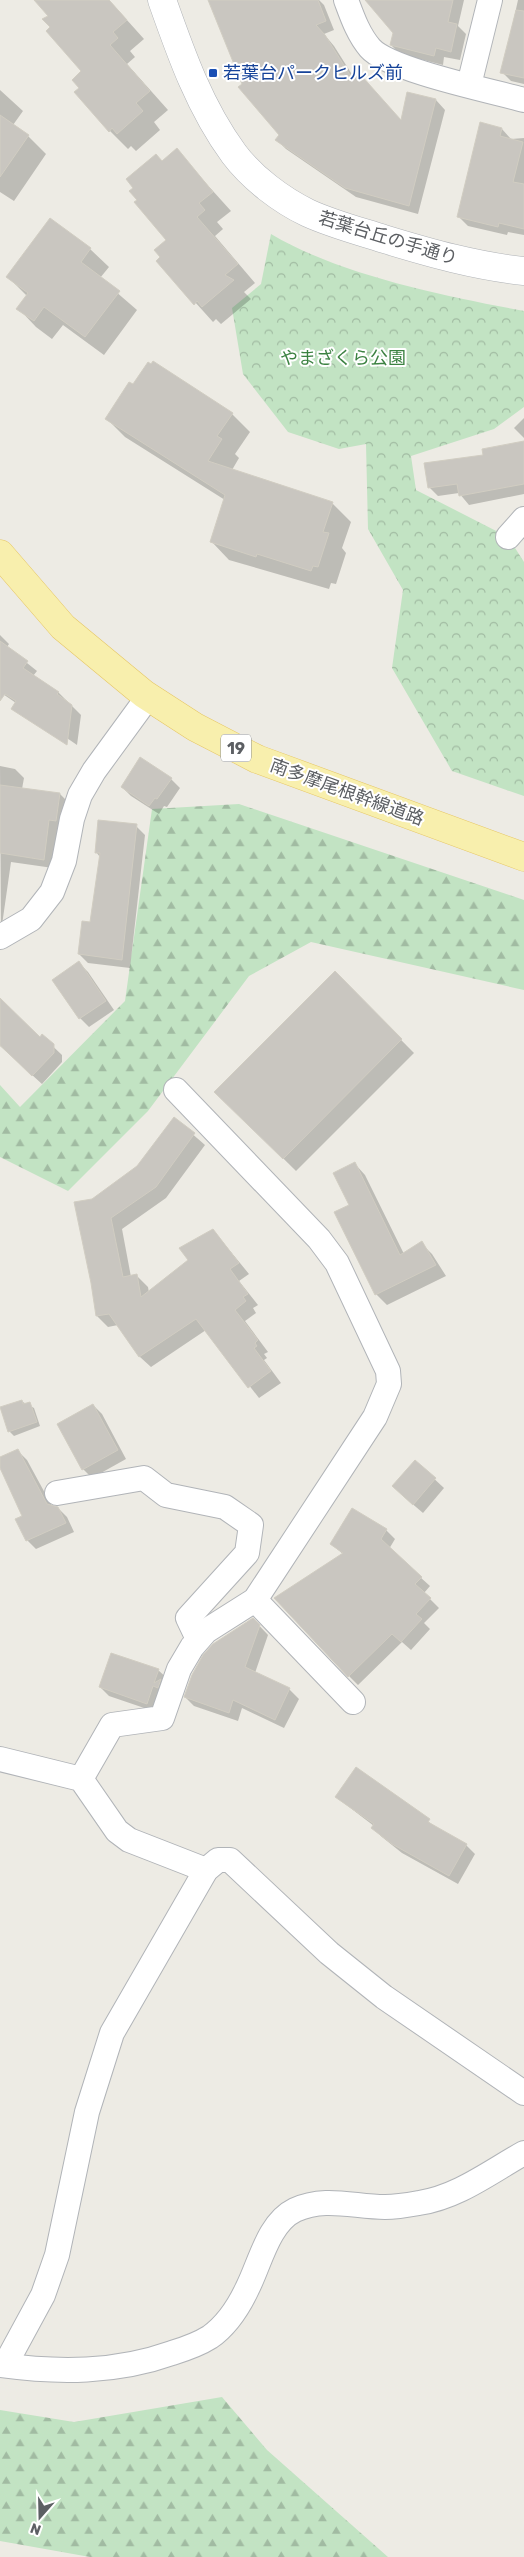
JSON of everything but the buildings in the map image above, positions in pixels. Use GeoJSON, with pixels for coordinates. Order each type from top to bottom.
{"type":"FeatureCollection","features":[{"type":"Feature","properties":{"kind":"main road","name":"南多摩尾根幹線道路"},"geometry":{"type":"LineString","coordinates":[[0,554],[63,627],[148,698],[195,727],[257,759],[524,857]]}},
{"type":"Feature","properties":{"kind":"street","name":"若葉台丘の手通り"},"geometry":{"type":"LineString","coordinates":[[162,0],[186,68],[210,118],[235,156],[268,188],[308,213],[351,229],[452,258],[495,268],[524,272]]}},
{"type":"Feature","properties":{"kind":"street"},"geometry":{"type":"LineString","coordinates":[[346,0],[353,19],[371,49],[396,65],[524,100]]}},
{"type":"Feature","properties":{"kind":"street"},"geometry":{"type":"LineString","coordinates":[[469,85],[490,0]]}},
{"type":"Feature","properties":{"kind":"street"},"geometry":{"type":"LineString","coordinates":[[508,536],[524,519]]}},
{"type":"Feature","properties":{"kind":"street"},"geometry":{"type":"LineString","coordinates":[[0,936],[31,919],[52,892],[64,861],[72,819],[80,795],[94,771],[148,698]]}},
{"type":"Feature","properties":{"kind":"street"},"geometry":{"type":"LineString","coordinates":[[81,1779],[112,1725],[162,1718],[178,1669],[198,1639],[206,1631],[255,1600],[375,1417],[389,1384],[388,1371],[337,1263],[313,1232],[176,1090]]}},
{"type":"Feature","properties":{"kind":"street"},"geometry":{"type":"LineString","coordinates":[[57,1493],[144,1478],[166,1495],[225,1508],[250,1525],[247,1553],[188,1618],[198,1639]]}},
{"type":"Feature","properties":{"kind":"street"},"geometry":{"type":"LineString","coordinates":[[255,1600],[353,1702]]}},
{"type":"Feature","properties":{"kind":"street"},"geometry":{"type":"LineString","coordinates":[[0,1759],[81,1779],[117,1831],[206,1870]]}},
{"type":"Feature","properties":{"kind":"street"},"geometry":{"type":"LineString","coordinates":[[524,2093],[384,1997],[329,1953],[230,1860],[218,1860],[206,1870],[112,2032],[94,2084],[57,2255],[43,2295],[3,2365],[67,2370],[109,2369],[158,2358],[186,2349],[209,2338],[234,2314],[279,2222],[293,2211],[312,2203],[340,2202],[384,2207],[420,2203],[456,2193],[488,2172],[524,2153]]}},
{"type":"Feature","properties":{"kind":"green space","name":"やまざくら公園"},"geometry":{"type":"Polygon","coordinates":[[[271,234],[328,261],[360,272],[427,291],[524,311],[524,407],[494,429],[411,456],[416,490],[508,537],[524,562],[524,796],[452,771],[392,668],[403,590],[368,529],[366,444],[339,449],[288,432],[243,374],[232,308],[261,284],[271,234]]]}},
{"type":"Feature","properties":{"kind":"green space"},"geometry":{"type":"Polygon","coordinates":[[[239,804],[524,900],[524,990],[311,942],[249,976],[148,1111],[68,1191],[0,1157],[0,1085],[20,1107],[125,1001],[152,809],[239,804]]]}},
{"type":"Feature","properties":{"kind":"green space"},"geometry":{"type":"Polygon","coordinates":[[[222,2397],[267,2450],[388,2557],[90,2557],[0,2541],[0,2410],[74,2422],[222,2397]]]}},
{"type":"Feature","properties":{"kind":"place","name":"若葉台パークヒルズ前"},"geometry":{"type":"Point","coordinates":[213,73]}}]}
